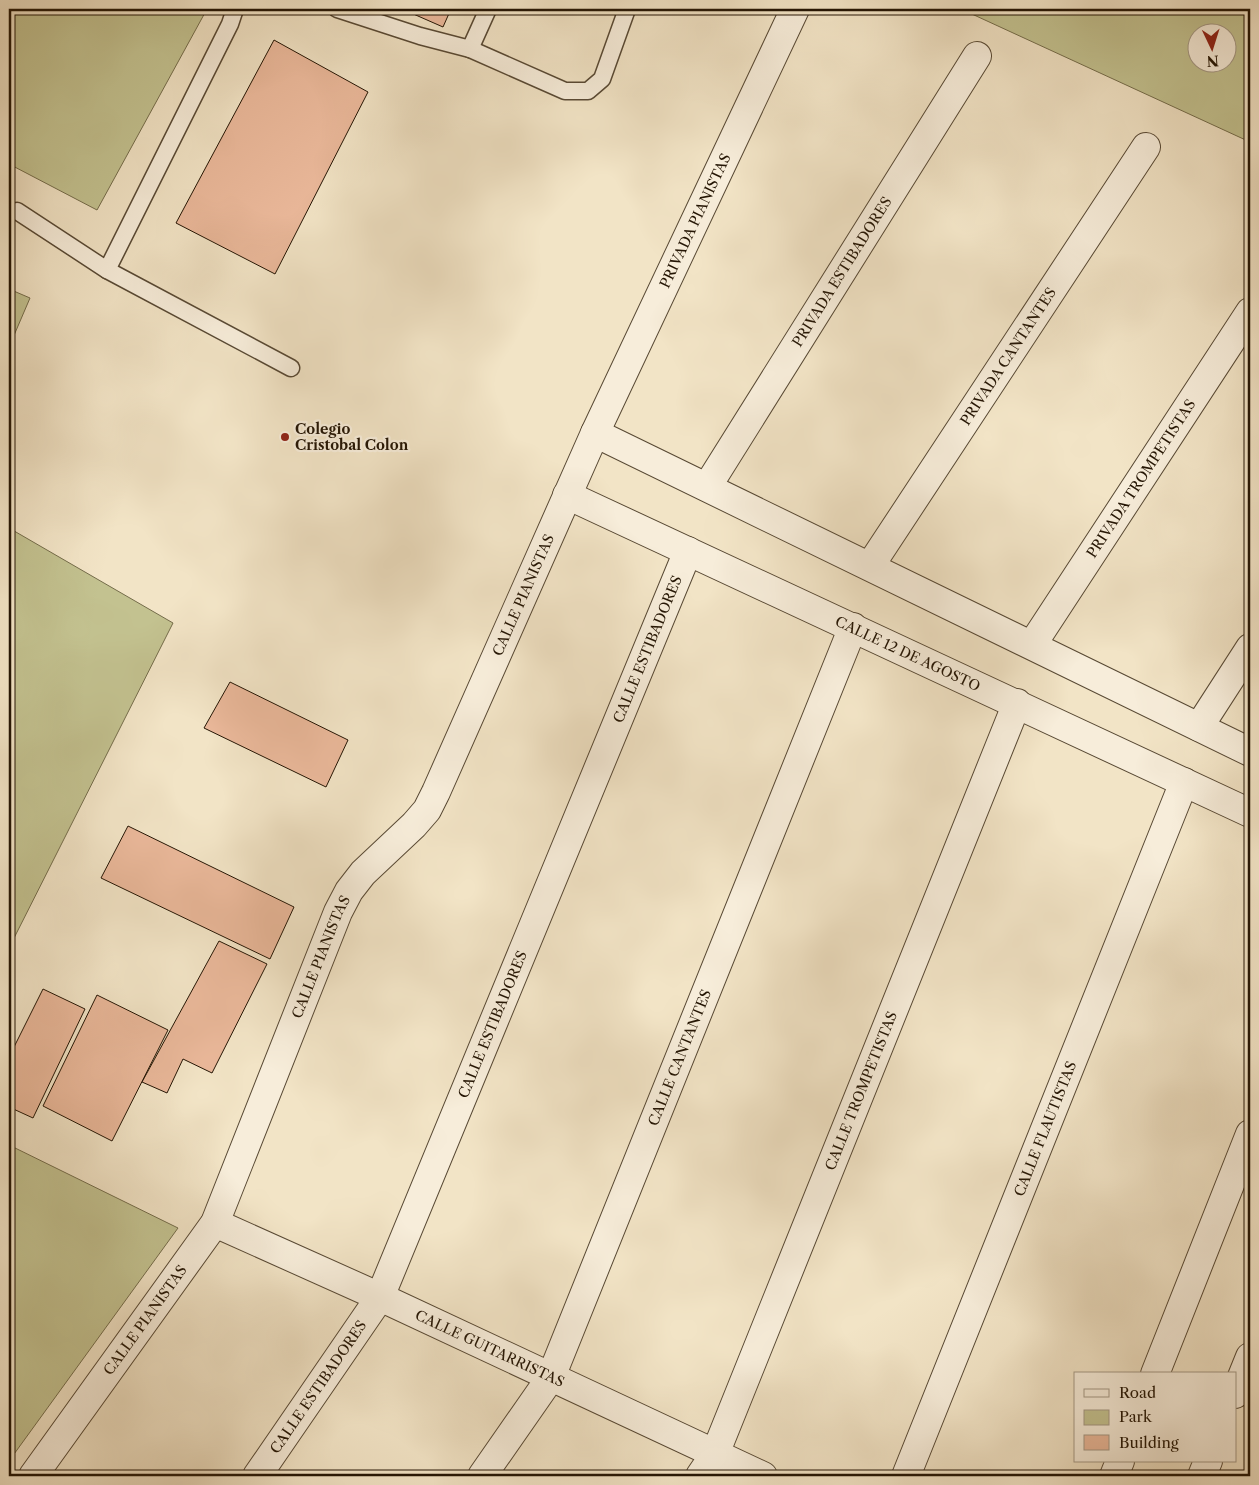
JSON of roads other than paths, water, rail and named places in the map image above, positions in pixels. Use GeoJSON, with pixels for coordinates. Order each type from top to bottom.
{"type":"FeatureCollection","features":[{"type":"Feature","properties":{"kind":"street","name":"PRIVADA PIANISTAS"},"geometry":{"type":"LineString","coordinates":[[596,433],[795,9]]}},
{"type":"Feature","properties":{"kind":"street","name":"PRIVADA ESTIBADORES"},"geometry":{"type":"LineString","coordinates":[[707,487],[977,56]]}},
{"type":"Feature","properties":{"kind":"street","name":"PRIVADA CANTANTES"},"geometry":{"type":"LineString","coordinates":[[870,566],[1146,147]]}},
{"type":"Feature","properties":{"kind":"street","name":"PRIVADA TROMPETISTAS"},"geometry":{"type":"LineString","coordinates":[[1032,645],[1250,312]]}},
{"type":"Feature","properties":{"kind":"street"},"geometry":{"type":"LineString","coordinates":[[596,433],[1250,752]]}},
{"type":"Feature","properties":{"kind":"street","name":"CALLE PIANISTAS"},"geometry":{"type":"LineString","coordinates":[[33,1476],[214,1224],[348,891],[363,873],[414,825],[426,810],[596,433]]}},
{"type":"Feature","properties":{"kind":"street","name":"CALLE 12 DE AGOSTO"},"geometry":{"type":"LineString","coordinates":[[567,494],[1250,813]]}},
{"type":"Feature","properties":{"kind":"street","name":"CALLE ESTIBADORES"},"geometry":{"type":"LineString","coordinates":[[257,1476],[380,1297],[688,551]]}},
{"type":"Feature","properties":{"kind":"street","name":"CALLE CANTANTES"},"geometry":{"type":"LineString","coordinates":[[482,1476],[551,1378],[854,627]]}},
{"type":"Feature","properties":{"kind":"street"},"geometry":{"type":"LineString","coordinates":[[1200,727],[1250,648]]}},
{"type":"Feature","properties":{"kind":"street","name":"CALLE TROMPETISTAS"},"geometry":{"type":"LineString","coordinates":[[700,1476],[715,1454],[1017,704]]}},
{"type":"Feature","properties":{"kind":"street","name":"CALLE FLAUTISTAS"},"geometry":{"type":"LineString","coordinates":[[906,1476],[1184,782]]}},
{"type":"Feature","properties":{"kind":"street"},"geometry":{"type":"LineString","coordinates":[[1156,1372],[1250,1134]]}},
{"type":"Feature","properties":{"kind":"street","name":"CALLE GUITARRISTAS"},"geometry":{"type":"LineString","coordinates":[[214,1224],[380,1297],[763,1476]]}},
{"type":"Feature","properties":{"kind":"street"},"geometry":{"type":"LineString","coordinates":[[1236,1392],[1250,1357]]}},
{"type":"Feature","properties":{"kind":"street"},"geometry":{"type":"LineString","coordinates":[[1114,1476],[1120,1462]]}},
{"type":"Feature","properties":{"kind":"street"},"geometry":{"type":"LineString","coordinates":[[1202,1476],[1208,1462]]}},
{"type":"Feature","properties":{"kind":"lane"},"geometry":{"type":"LineString","coordinates":[[107,270],[230,24],[235,9]]}},
{"type":"Feature","properties":{"kind":"lane"},"geometry":{"type":"LineString","coordinates":[[337,9],[420,36],[470,49],[565,91],[588,91],[602,79],[627,9]]}},
{"type":"Feature","properties":{"kind":"lane"},"geometry":{"type":"LineString","coordinates":[[470,49],[488,9]]}},
{"type":"Feature","properties":{"kind":"lane"},"geometry":{"type":"LineString","coordinates":[[11,214],[107,270],[291,368]]}},
{"type":"Feature","properties":{"kind":"place","name":"Colegio Cristobal Colon"},"geometry":{"type":"Point","coordinates":[285,437]}}]}
